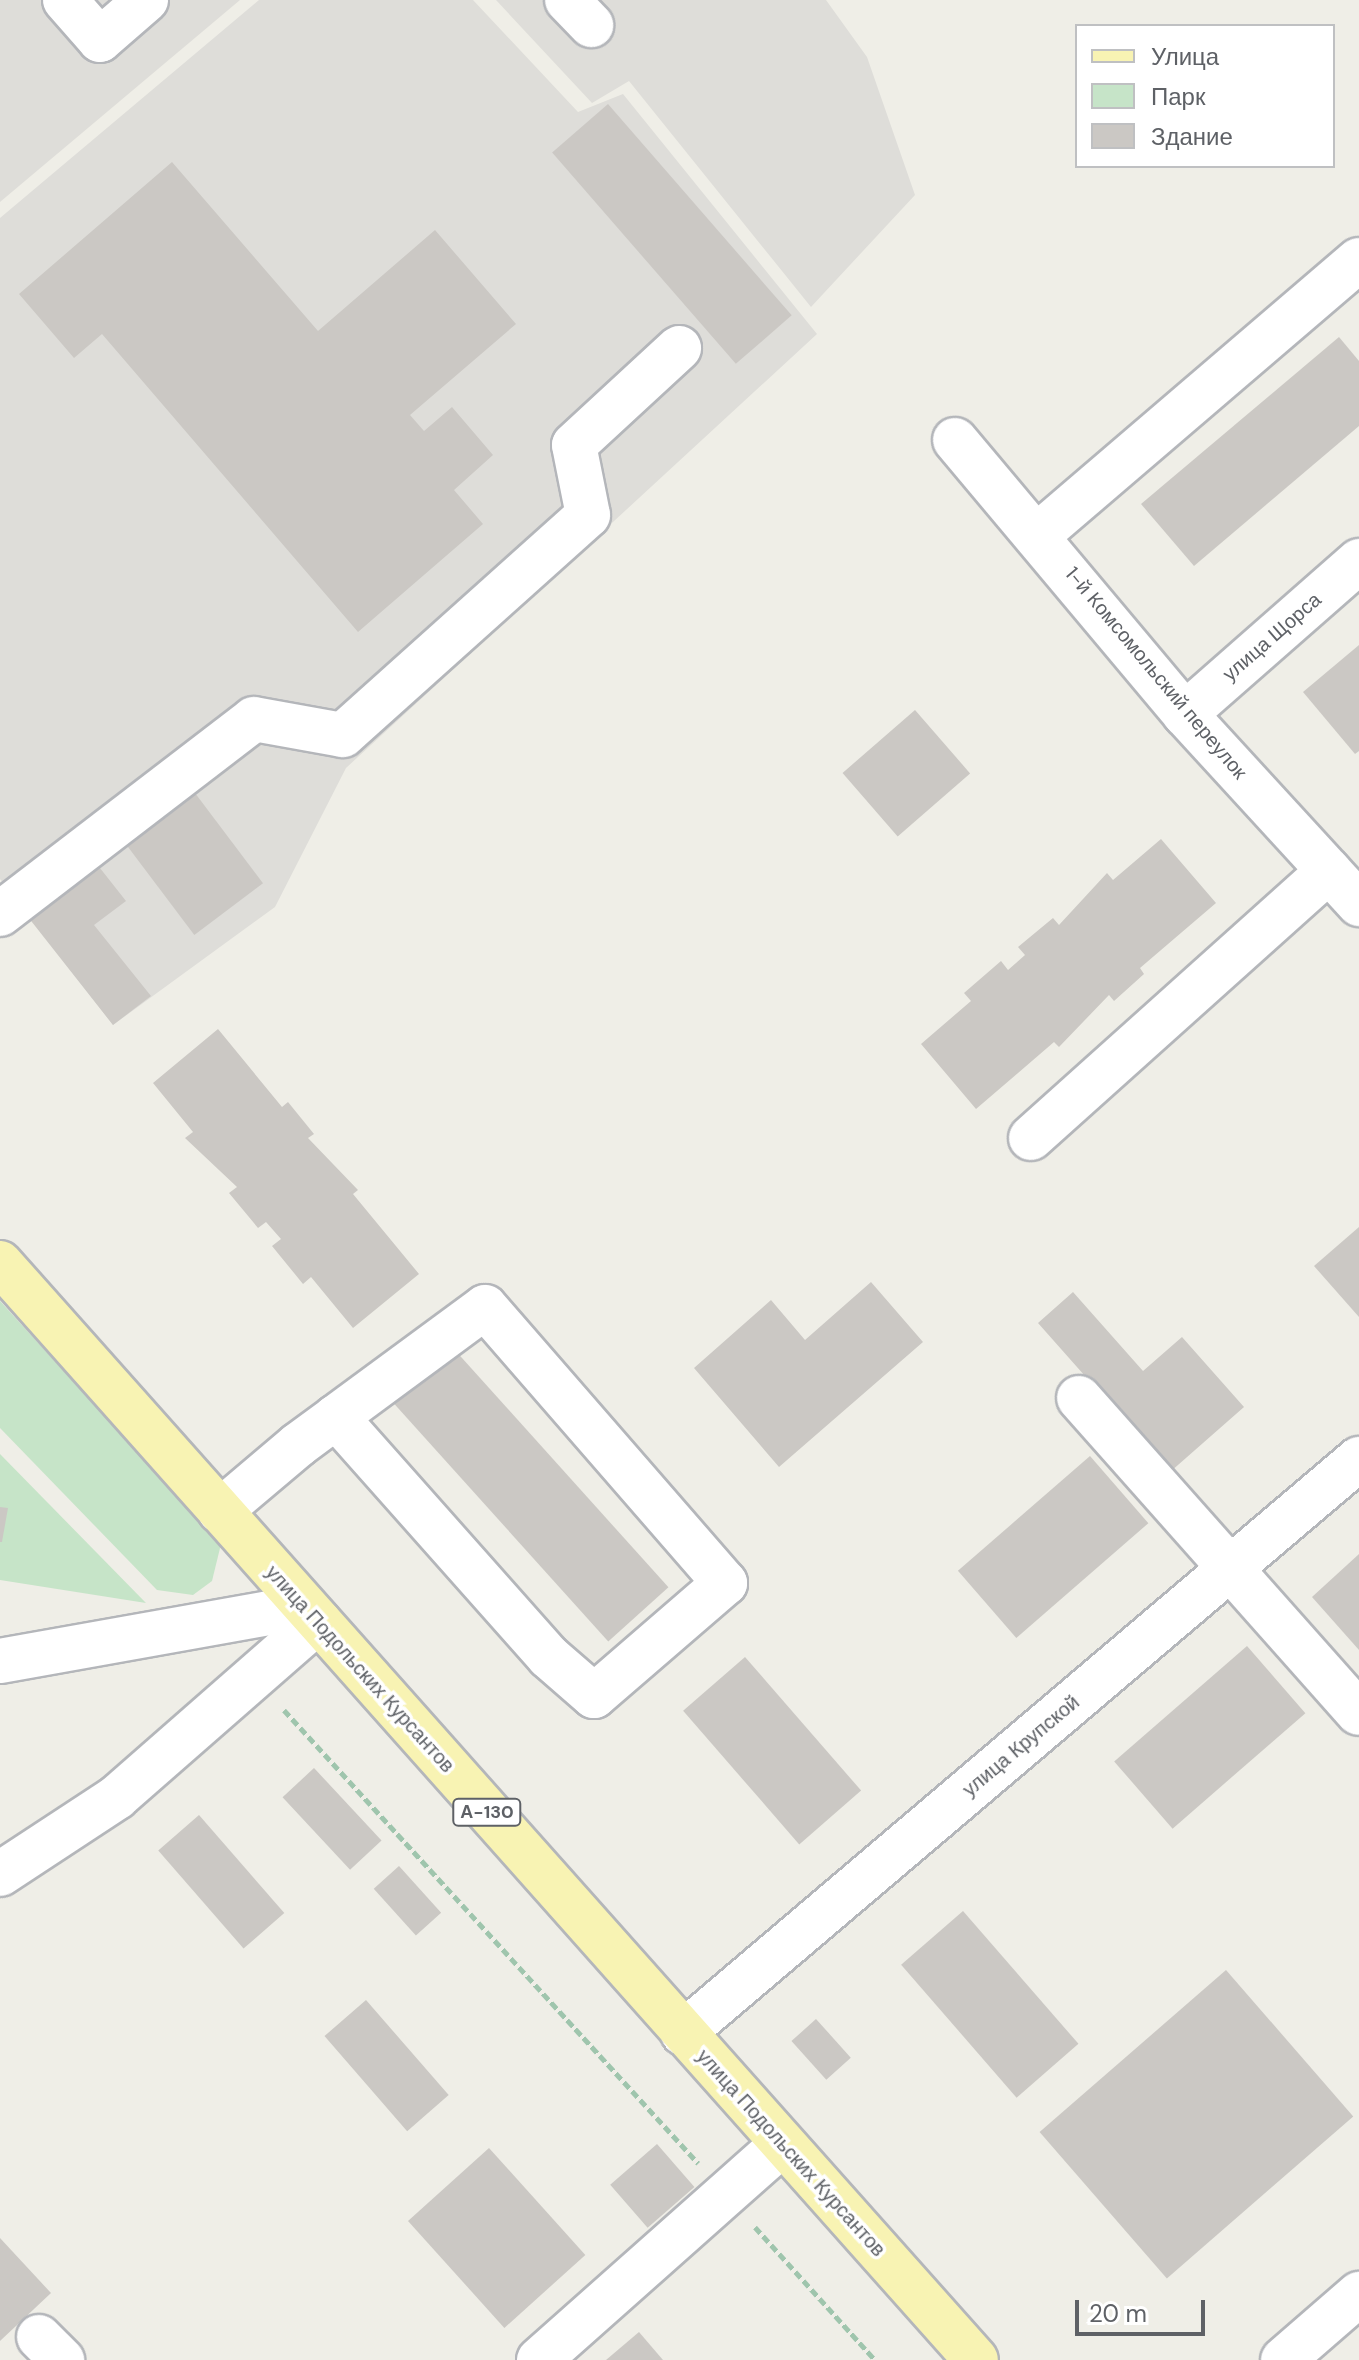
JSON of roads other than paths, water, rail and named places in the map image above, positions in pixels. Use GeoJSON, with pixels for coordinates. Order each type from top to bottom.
{"type":"FeatureCollection","features":[{"type":"Feature","properties":{"kind":"main road","name":"улица Подольских Курсантов"},"geometry":{"type":"LineString","coordinates":[[0,1263],[976,2360]]}},
{"type":"Feature","properties":{"kind":"street"},"geometry":{"type":"LineString","coordinates":[[65,0],[100,40],[146,0]]}},
{"type":"Feature","properties":{"kind":"street"},"geometry":{"type":"LineString","coordinates":[[1039,534],[1359,260]]}},
{"type":"Feature","properties":{"kind":"street"},"geometry":{"type":"LineString","coordinates":[[0,914],[254,719],[343,735],[588,515],[574,445],[679,348]]}},
{"type":"Feature","properties":{"kind":"street","name":"1-й Комсомольский переулок"},"geometry":{"type":"LineString","coordinates":[[955,440],[1039,534],[1185,714],[1359,904]]}},
{"type":"Feature","properties":{"kind":"street","name":"улица Щорса"},"geometry":{"type":"LineString","coordinates":[[1185,714],[1359,561]]}},
{"type":"Feature","properties":{"kind":"street"},"geometry":{"type":"LineString","coordinates":[[1031,1138],[1329,871]]}},
{"type":"Feature","properties":{"kind":"street"},"geometry":{"type":"LineString","coordinates":[[220,1511],[336,1417],[485,1307],[725,1583],[594,1696],[549,1657],[336,1417]]}},
{"type":"Feature","properties":{"kind":"street"},"geometry":{"type":"LineString","coordinates":[[1079,1398],[1233,1567],[1359,1713]]}},
{"type":"Feature","properties":{"kind":"street","name":"улица Крупской"},"geometry":{"type":"LineString","coordinates":[[683,2033],[1359,1459]]}},
{"type":"Feature","properties":{"kind":"street"},"geometry":{"type":"LineString","coordinates":[[0,1661],[270,1613],[318,1621]]}},
{"type":"Feature","properties":{"kind":"street"},"geometry":{"type":"LineString","coordinates":[[0,1874],[117,1797],[318,1621]]}},
{"type":"Feature","properties":{"kind":"street"},"geometry":{"type":"LineString","coordinates":[[539,2360],[782,2144]]}},
{"type":"Feature","properties":{"kind":"street"},"geometry":{"type":"LineString","coordinates":[[1283,2360],[1359,2294]]}}]}
